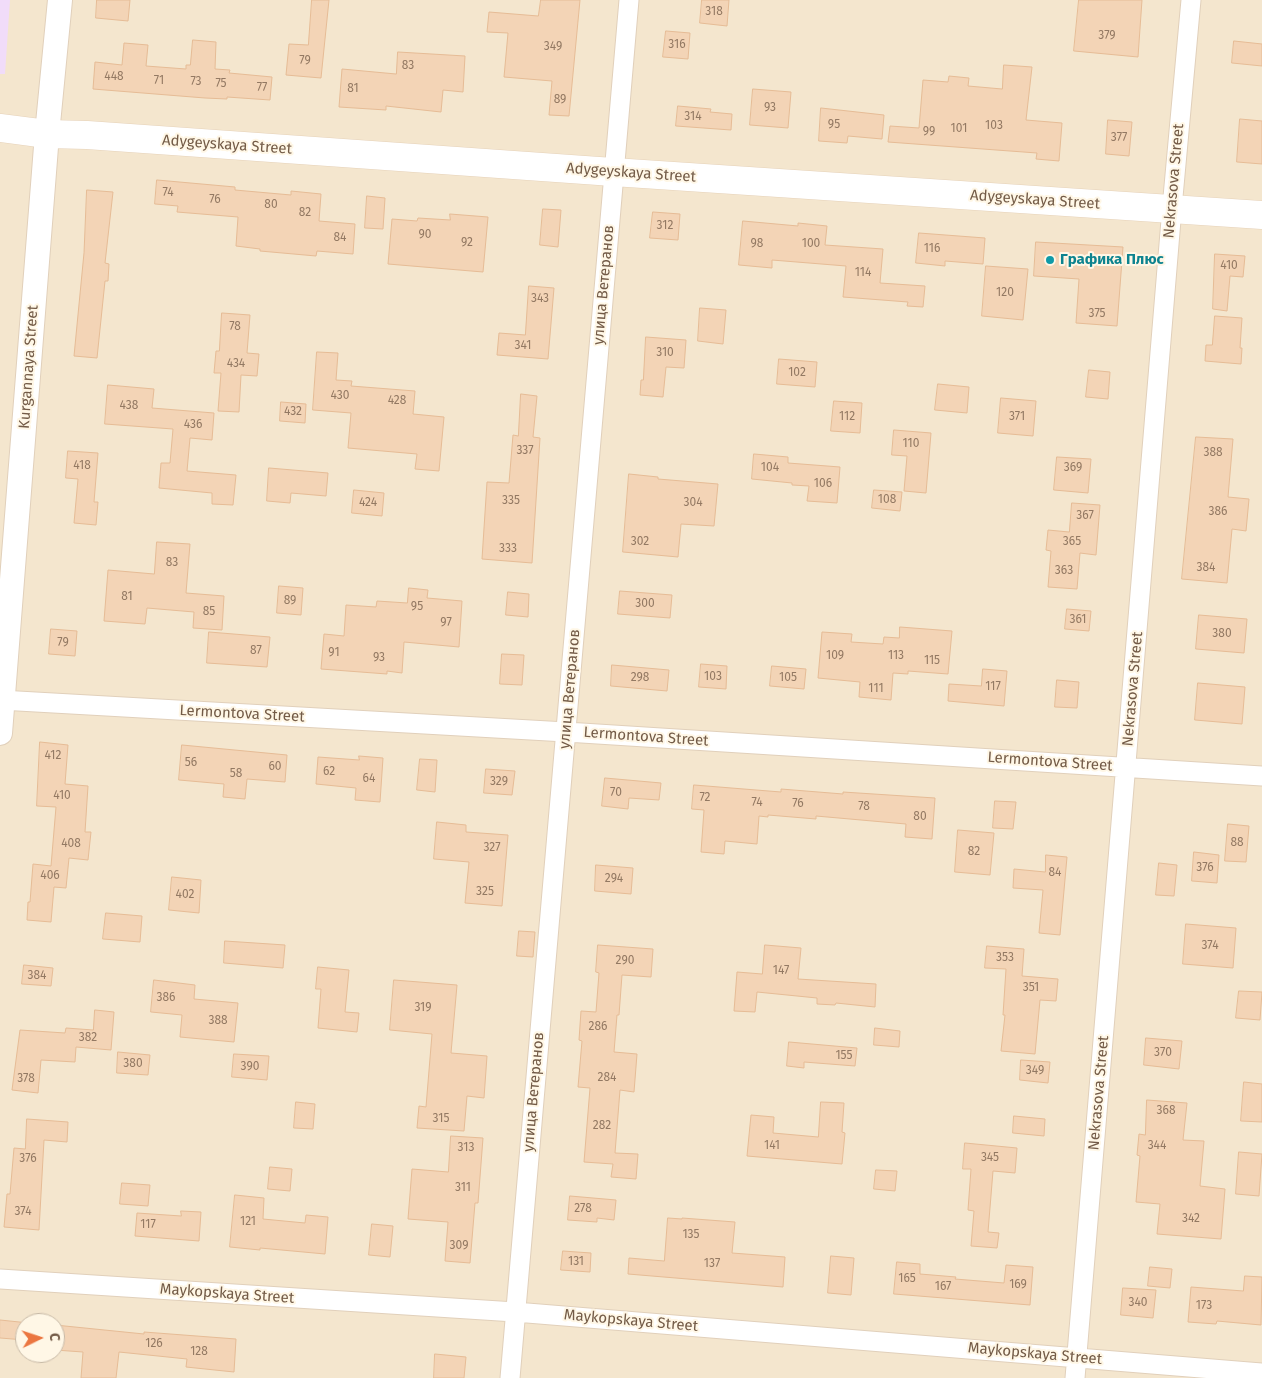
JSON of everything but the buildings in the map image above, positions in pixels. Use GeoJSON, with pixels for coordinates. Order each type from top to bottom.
{"type":"FeatureCollection","features":[{"type":"Feature","properties":{"kind":"main road","name":"Adygeyskaya Street"},"geometry":{"type":"LineString","coordinates":[[0,128],[47,134],[97,135],[613,172],[1262,215]]}},
{"type":"Feature","properties":{"kind":"street","name":"Kurgannaya Street"},"geometry":{"type":"LineString","coordinates":[[0,733],[1,700],[47,134],[60,0]]}},
{"type":"Feature","properties":{"kind":"street","name":"улица Ветеранов"},"geometry":{"type":"LineString","coordinates":[[510,1378],[629,0]]}},
{"type":"Feature","properties":{"kind":"street","name":"Nekrasova Street"},"geometry":{"type":"LineString","coordinates":[[1075,1378],[1190,0]]}},
{"type":"Feature","properties":{"kind":"street","name":"Lermontova Street"},"geometry":{"type":"LineString","coordinates":[[1,700],[566,732],[1262,776]]}},
{"type":"Feature","properties":{"kind":"street","name":"Maykopskaya Street"},"geometry":{"type":"LineString","coordinates":[[0,1279],[515,1312],[1262,1373]]}},
{"type":"Feature","properties":{"kind":"shaded area"},"geometry":{"type":"Polygon","coordinates":[[[0,0],[1262,0],[1262,1378],[0,1378],[0,0]]]}},
{"type":"Feature","properties":{"kind":"shaded area"},"geometry":{"type":"Polygon","coordinates":[[[0,0],[10,0],[5,74],[0,74],[0,0]]]}},
{"type":"Feature","properties":{"kind":"place","name":"Графика Плюс"},"geometry":{"type":"Point","coordinates":[1050,260]}}]}
